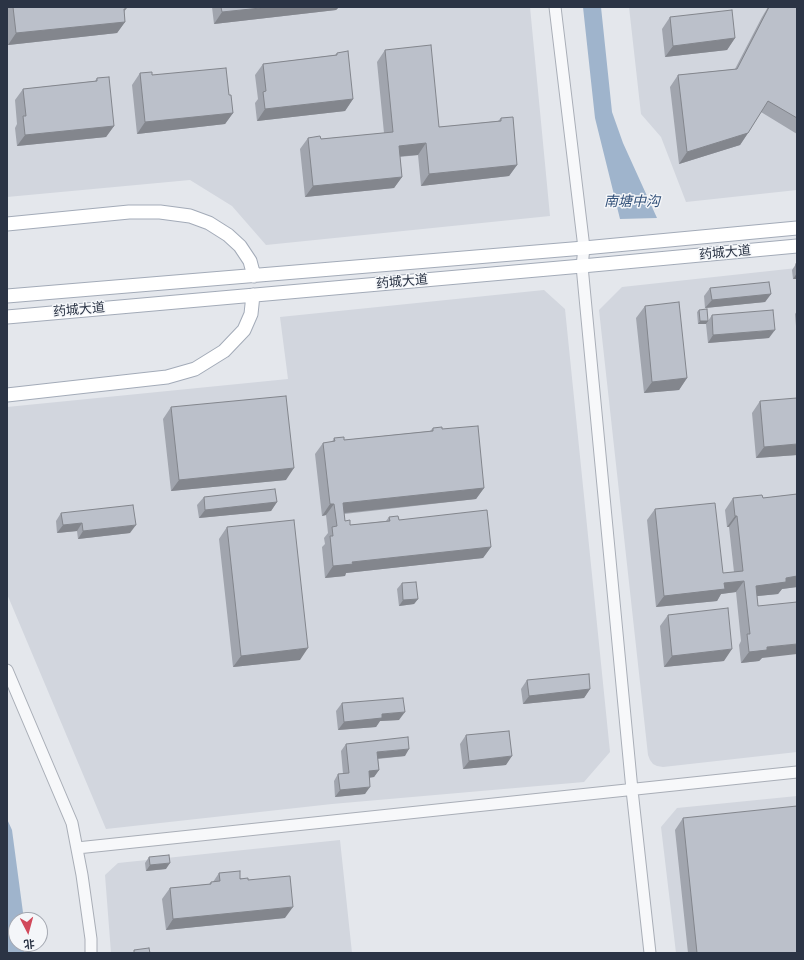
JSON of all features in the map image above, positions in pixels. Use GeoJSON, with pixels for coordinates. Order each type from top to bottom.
{"type":"FeatureCollection","features":[{"type":"Feature","properties":{"kind":"main road"},"geometry":{"type":"LineString","coordinates":[[7,224],[130,212],[160,212],[190,216],[209,223],[228,235],[240,246],[250,261],[254,276]]}},
{"type":"Feature","properties":{"kind":"main road","name":"药城大道"},"geometry":{"type":"LineString","coordinates":[[7,296],[584,248],[797,228]]}},
{"type":"Feature","properties":{"kind":"main road","name":"药城大道"},"geometry":{"type":"LineString","coordinates":[[7,317],[797,246]]}},
{"type":"Feature","properties":{"kind":"main road"},"geometry":{"type":"LineString","coordinates":[[7,395],[167,377],[195,369],[224,351],[244,330],[251,314],[253,295]]}},
{"type":"Feature","properties":{"kind":"street"},"geometry":{"type":"LineString","coordinates":[[555,7],[584,248],[582,266],[632,790],[650,953]]}},
{"type":"Feature","properties":{"kind":"street"},"geometry":{"type":"LineString","coordinates":[[7,670],[72,823],[82,875],[91,939],[91,953]]}},
{"type":"Feature","properties":{"kind":"street"},"geometry":{"type":"LineString","coordinates":[[77,848],[797,772]]}},
{"type":"Feature","properties":{"kind":"shaded area"},"geometry":{"type":"Polygon","coordinates":[[[7,7],[530,7],[550,216],[266,245],[232,206],[190,180],[7,197],[7,7]]]}},
{"type":"Feature","properties":{"kind":"shaded area"},"geometry":{"type":"Polygon","coordinates":[[[629,7],[797,7],[797,190],[686,202],[661,137],[641,114],[629,7]]]}},
{"type":"Feature","properties":{"kind":"shaded area"},"geometry":{"type":"Polygon","coordinates":[[[797,268],[797,752],[663,767],[657,766],[653,764],[648,755],[599,310],[622,287],[797,268]]]}},
{"type":"Feature","properties":{"kind":"shaded area"},"geometry":{"type":"Polygon","coordinates":[[[544,290],[565,309],[610,752],[584,782],[332,804],[106,829],[7,594],[7,407],[288,379],[280,317],[544,290]]]}},
{"type":"Feature","properties":{"kind":"shaded area"},"geometry":{"type":"Polygon","coordinates":[[[797,796],[797,953],[676,953],[661,827],[677,808],[797,796]]]}},
{"type":"Feature","properties":{"kind":"shaded area"},"geometry":{"type":"Polygon","coordinates":[[[340,840],[352,953],[111,953],[105,875],[118,863],[340,840]]]}},
{"type":"Feature","properties":{"kind":"water","name":"南塘中沟"},"geometry":{"type":"Polygon","coordinates":[[[583,7],[601,7],[612,112],[623,143],[657,218],[620,219],[595,118],[583,7]]]}},
{"type":"Feature","properties":{"kind":"water"},"geometry":{"type":"Polygon","coordinates":[[[7,819],[12,830],[23,912],[8,912],[8,952],[24,952],[7,953],[7,819]]]}},
{"type":"Feature","properties":{"kind":"building"},"geometry":{"type":"Polygon","coordinates":[[[13,7],[126,7],[126,9],[124,9],[125,22],[16,33],[13,7]]]}},
{"type":"Feature","properties":{"kind":"building"},"geometry":{"type":"Polygon","coordinates":[[[221,7],[270,7],[222,12],[221,7]]]}},
{"type":"Feature","properties":{"kind":"building"},"geometry":{"type":"Polygon","coordinates":[[[769,7],[797,7],[797,118],[768,101],[748,133],[687,152],[678,75],[737,69],[769,7]]]}},
{"type":"Feature","properties":{"kind":"building"},"geometry":{"type":"Polygon","coordinates":[[[732,10],[735,38],[673,46],[670,17],[732,10]]]}},
{"type":"Feature","properties":{"kind":"building"},"geometry":{"type":"Polygon","coordinates":[[[431,45],[439,127],[501,121],[501,118],[513,117],[517,165],[429,174],[426,143],[399,146],[402,177],[313,186],[308,138],[320,136],[321,139],[393,132],[385,50],[431,45]]]}},
{"type":"Feature","properties":{"kind":"building"},"geometry":{"type":"Polygon","coordinates":[[[348,51],[353,99],[265,109],[263,92],[266,91],[263,64],[337,55],[337,53],[348,51]]]}},
{"type":"Feature","properties":{"kind":"building"},"geometry":{"type":"Polygon","coordinates":[[[226,68],[233,113],[145,122],[140,73],[152,72],[152,75],[226,68]]]}},
{"type":"Feature","properties":{"kind":"building"},"geometry":{"type":"Polygon","coordinates":[[[109,77],[114,126],[25,135],[23,116],[26,116],[23,89],[97,81],[97,78],[109,77]]]}},
{"type":"Feature","properties":{"kind":"building"},"geometry":{"type":"Polygon","coordinates":[[[769,282],[771,294],[712,300],[710,288],[769,282]]]}},
{"type":"Feature","properties":{"kind":"building"},"geometry":{"type":"Polygon","coordinates":[[[679,302],[687,378],[652,382],[645,306],[679,302]]]}},
{"type":"Feature","properties":{"kind":"building"},"geometry":{"type":"Polygon","coordinates":[[[707,309],[708,321],[700,321],[699,310],[707,309]]]}},
{"type":"Feature","properties":{"kind":"building"},"geometry":{"type":"Polygon","coordinates":[[[773,310],[775,330],[713,335],[712,315],[773,310]]]}},
{"type":"Feature","properties":{"kind":"building"},"geometry":{"type":"Polygon","coordinates":[[[286,396],[294,468],[179,480],[171,407],[286,396]]]}},
{"type":"Feature","properties":{"kind":"building"},"geometry":{"type":"Polygon","coordinates":[[[797,398],[797,444],[764,447],[760,401],[797,398]]]}},
{"type":"Feature","properties":{"kind":"building"},"geometry":{"type":"Polygon","coordinates":[[[478,426],[484,488],[343,503],[345,521],[350,520],[350,525],[390,521],[389,517],[398,516],[399,520],[487,510],[491,547],[352,562],[353,564],[333,566],[330,536],[333,536],[332,527],[337,526],[334,504],[330,504],[323,443],[335,441],[334,438],[344,437],[344,440],[433,431],[433,428],[442,427],[442,429],[478,426]]]}},
{"type":"Feature","properties":{"kind":"building"},"geometry":{"type":"Polygon","coordinates":[[[275,489],[277,502],[205,510],[204,497],[275,489]]]}},
{"type":"Feature","properties":{"kind":"building"},"geometry":{"type":"Polygon","coordinates":[[[797,494],[797,576],[786,578],[786,582],[756,586],[758,606],[797,602],[797,644],[767,647],[767,650],[749,652],[747,634],[750,634],[744,581],[724,583],[725,589],[664,596],[655,509],[715,503],[723,573],[743,571],[737,516],[735,516],[733,498],[762,495],[763,498],[797,494]]]}},
{"type":"Feature","properties":{"kind":"building"},"geometry":{"type":"Polygon","coordinates":[[[133,505],[136,525],[83,531],[82,523],[63,525],[61,513],[133,505]]]}},
{"type":"Feature","properties":{"kind":"building"},"geometry":{"type":"Polygon","coordinates":[[[294,520],[308,648],[241,656],[227,527],[294,520]]]}},
{"type":"Feature","properties":{"kind":"building"},"geometry":{"type":"Polygon","coordinates":[[[416,582],[418,599],[403,600],[402,583],[416,582]]]}},
{"type":"Feature","properties":{"kind":"building"},"geometry":{"type":"Polygon","coordinates":[[[728,608],[732,649],[672,656],[668,615],[728,608]]]}},
{"type":"Feature","properties":{"kind":"building"},"geometry":{"type":"Polygon","coordinates":[[[589,674],[590,689],[529,696],[527,680],[589,674]]]}},
{"type":"Feature","properties":{"kind":"building"},"geometry":{"type":"Polygon","coordinates":[[[403,698],[405,712],[382,714],[382,718],[344,722],[342,703],[403,698]]]}},
{"type":"Feature","properties":{"kind":"building"},"geometry":{"type":"Polygon","coordinates":[[[509,731],[512,756],[469,761],[466,735],[509,731]]]}},
{"type":"Feature","properties":{"kind":"building"},"geometry":{"type":"Polygon","coordinates":[[[408,737],[409,749],[377,752],[379,770],[369,771],[370,787],[340,790],[338,774],[349,773],[346,744],[408,737]]]}},
{"type":"Feature","properties":{"kind":"building"},"geometry":{"type":"Polygon","coordinates":[[[797,806],[797,953],[697,953],[683,818],[797,806]]]}},
{"type":"Feature","properties":{"kind":"building"},"geometry":{"type":"Polygon","coordinates":[[[169,855],[170,863],[150,865],[149,857],[169,855]]]}},
{"type":"Feature","properties":{"kind":"building"},"geometry":{"type":"Polygon","coordinates":[[[240,871],[240,879],[248,878],[248,880],[290,876],[293,907],[173,919],[170,888],[211,884],[211,882],[220,881],[219,873],[240,871]]]}},
{"type":"Feature","properties":{"kind":"building"},"geometry":{"type":"Polygon","coordinates":[[[149,948],[150,953],[134,953],[134,950],[149,948]]]}}]}
